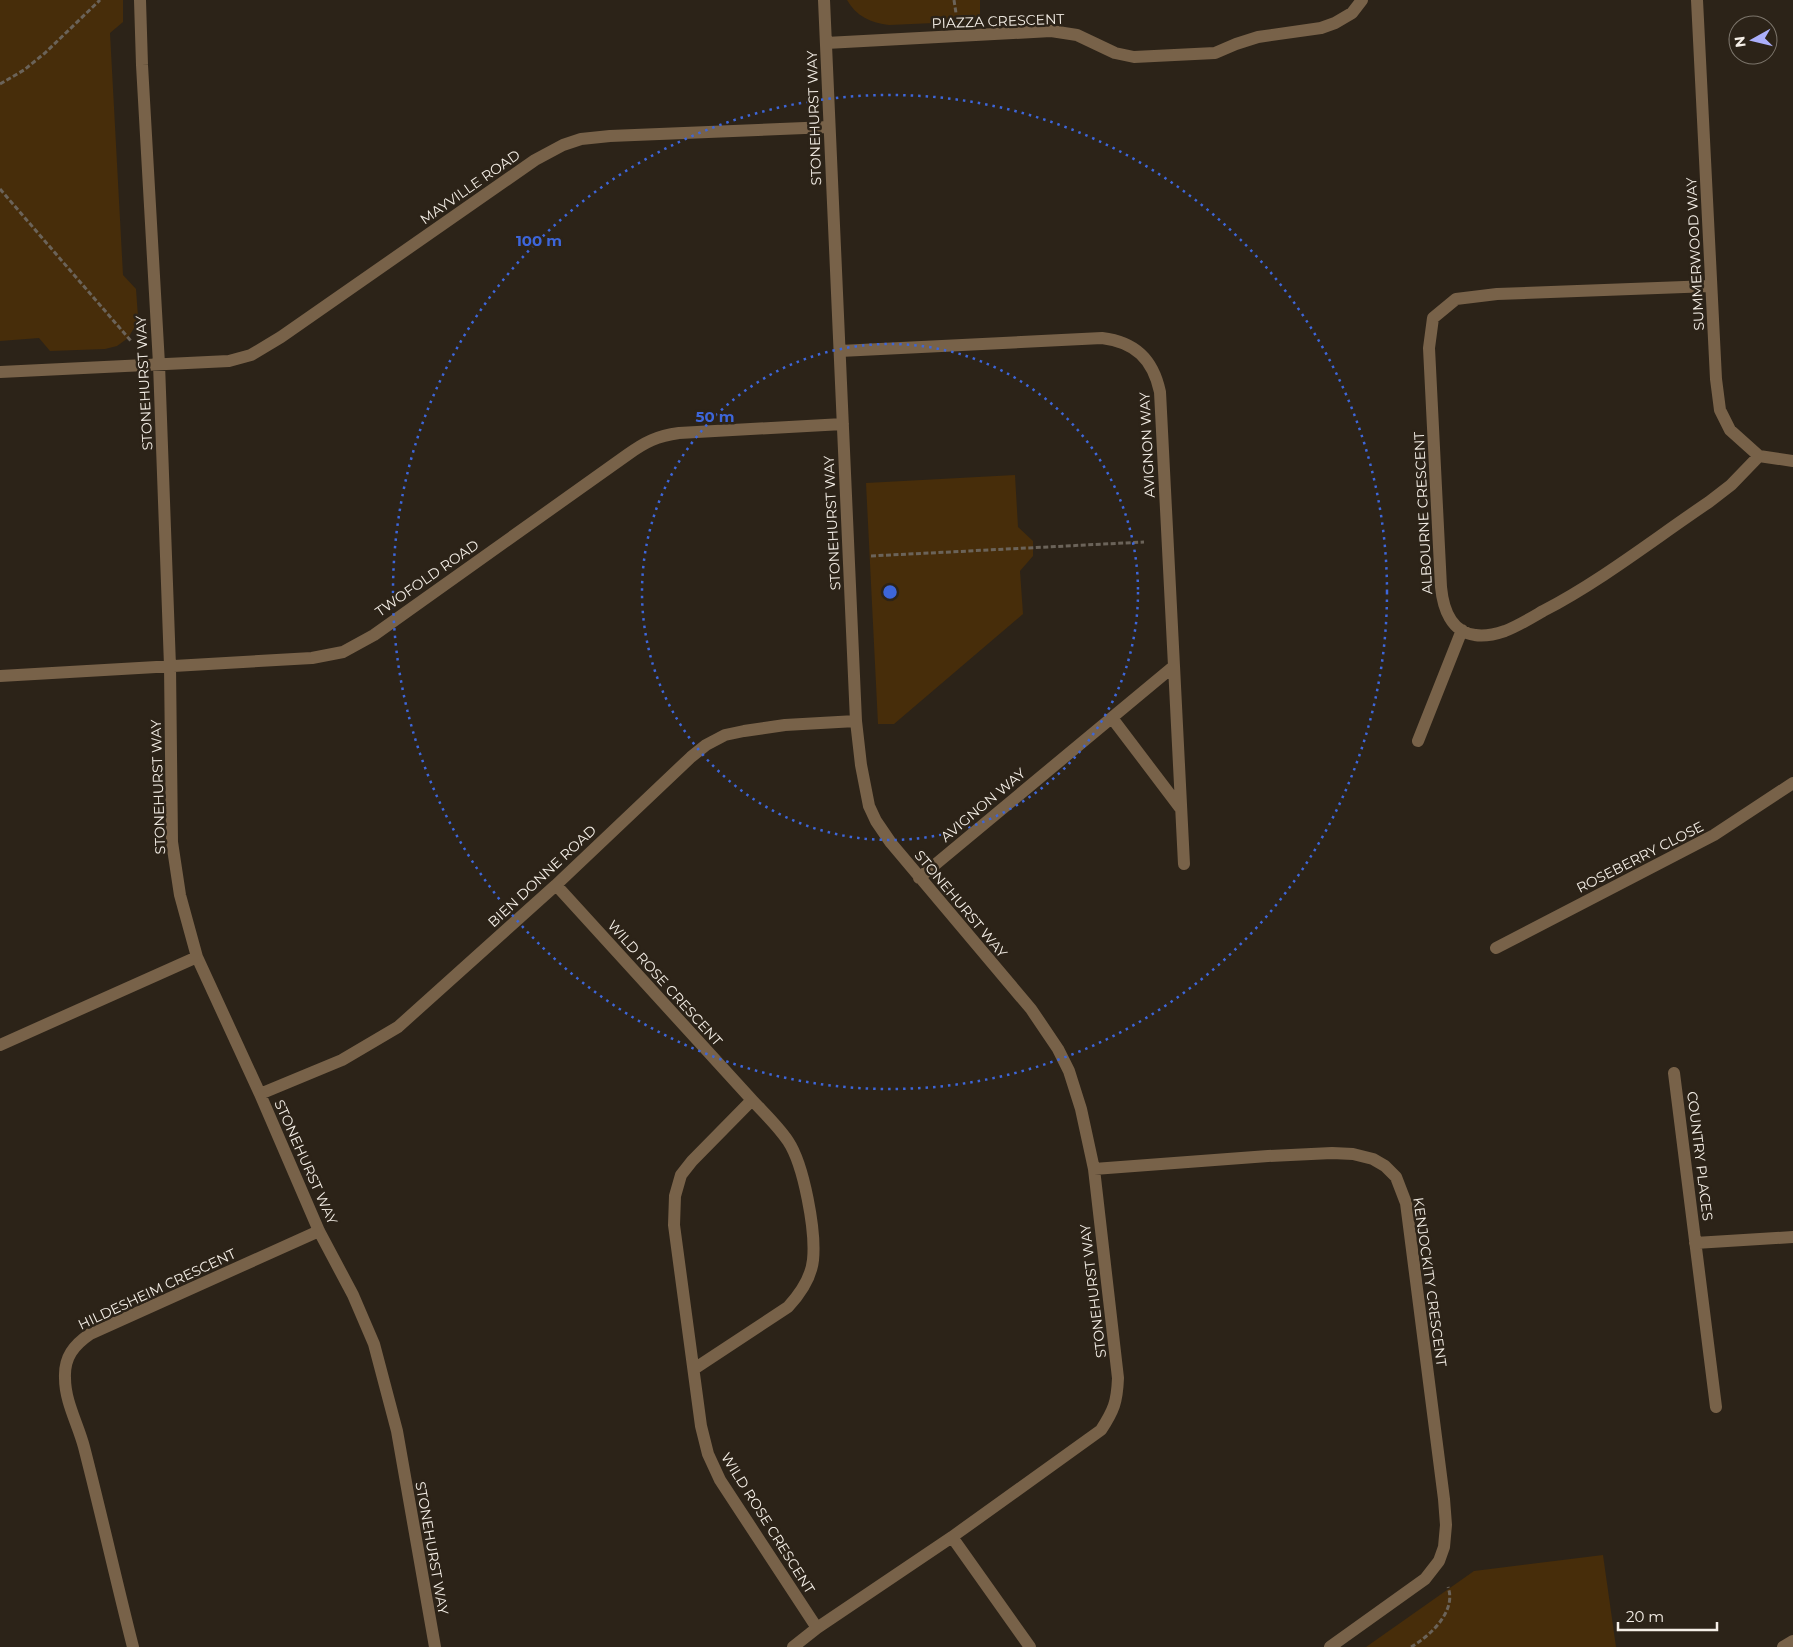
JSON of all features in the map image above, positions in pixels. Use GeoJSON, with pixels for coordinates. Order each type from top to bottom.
{"type":"FeatureCollection","features":[{"type":"Feature","properties":{"kind":"street","name":"STONEHURST WAY"},"geometry":{"type":"LineString","coordinates":[[140,0],[142,75],[159,364],[170,666],[172,842],[180,895],[197,957],[320,1231],[353,1295],[374,1344],[397,1431],[434,1647]]}},
{"type":"Feature","properties":{"kind":"street","name":"STONEHURST WAY"},"geometry":{"type":"LineString","coordinates":[[793,1647],[817,1628],[952,1537],[1100,1430],[1111,1415],[1117,1399],[1118,1378],[1094,1169],[1081,1109],[1069,1071],[1058,1049],[1031,1009],[919,878],[881,829],[869,806],[861,765],[856,722],[824,0]]}},
{"type":"Feature","properties":{"kind":"street","name":"PIAZZA CRESCENT"},"geometry":{"type":"LineString","coordinates":[[826,44],[1051,31],[1078,35],[1115,54],[1134,57],[1215,53],[1258,37],[1321,28],[1335,23],[1352,13],[1362,0]]}},
{"type":"Feature","properties":{"kind":"street","name":"SUMMERWOOD WAY"},"geometry":{"type":"LineString","coordinates":[[1697,0],[1716,379],[1720,410],[1730,430],[1759,456]]}},
{"type":"Feature","properties":{"kind":"street","name":"MAYVILLE ROAD"},"geometry":{"type":"LineString","coordinates":[[0,372],[229,360],[251,355],[290,331],[535,160],[572,142],[610,136],[830,128]]}},
{"type":"Feature","properties":{"kind":"street","name":"ALBOURNE CRESCENT"},"geometry":{"type":"LineString","coordinates":[[1462,630],[1447,615],[1443,604],[1441,587],[1429,348],[1433,318],[1456,299],[1497,294],[1711,286]]}},
{"type":"Feature","properties":{"kind":"street","name":"AVIGNON WAY"},"geometry":{"type":"LineString","coordinates":[[840,351],[1102,338],[1117,340],[1130,346],[1150,364],[1157,376],[1160,392],[1184,864]]}},
{"type":"Feature","properties":{"kind":"street","name":"TWOFOLD ROAD"},"geometry":{"type":"LineString","coordinates":[[0,676],[312,658],[343,652],[374,634],[638,446],[662,435],[843,424]]}},
{"type":"Feature","properties":{"kind":"street"},"geometry":{"type":"LineString","coordinates":[[1418,741],[1462,630],[1474,635],[1487,636],[1506,631],[1568,598],[1709,502],[1731,485],[1759,456],[1793,461]]}},
{"type":"Feature","properties":{"kind":"street","name":"AVIGNON WAY"},"geometry":{"type":"LineString","coordinates":[[919,878],[1174,666]]}},
{"type":"Feature","properties":{"kind":"street"},"geometry":{"type":"LineString","coordinates":[[1112,718],[1181,810]]}},
{"type":"Feature","properties":{"kind":"street","name":"BIEN DONNE ROAD"},"geometry":{"type":"LineString","coordinates":[[260,1094],[342,1060],[398,1027],[556,885],[691,757],[712,742],[725,735],[744,731],[803,724],[856,722]]}},
{"type":"Feature","properties":{"kind":"street","name":"ROSEBERRY CLOSE"},"geometry":{"type":"LineString","coordinates":[[1496,948],[1714,835],[1793,783]]}},
{"type":"Feature","properties":{"kind":"street","name":"WILD ROSE CRESCENT"},"geometry":{"type":"LineString","coordinates":[[556,885],[788,1141],[797,1157],[804,1181],[813,1239],[813,1262],[800,1294],[788,1307],[694,1369]]}},
{"type":"Feature","properties":{"kind":"street"},"geometry":{"type":"LineString","coordinates":[[0,1045],[197,957]]}},
{"type":"Feature","properties":{"kind":"street","name":"COUNTRY PLACES"},"geometry":{"type":"LineString","coordinates":[[1674,1073],[1716,1407]]}},
{"type":"Feature","properties":{"kind":"street","name":"WILD ROSE CRESCENT"},"geometry":{"type":"LineString","coordinates":[[752,1100],[692,1161],[681,1175],[675,1196],[674,1225],[701,1426],[708,1454],[720,1480],[817,1628]]}},
{"type":"Feature","properties":{"kind":"street","name":"KENJOCKITY CRESCENT"},"geometry":{"type":"LineString","coordinates":[[1094,1169],[1332,1153],[1353,1154],[1374,1159],[1385,1166],[1396,1177],[1406,1203],[1444,1499],[1446,1525],[1444,1547],[1439,1561],[1425,1579],[1330,1647]]}},
{"type":"Feature","properties":{"kind":"street","name":"HILDESHEIM CRESCENT"},"geometry":{"type":"LineString","coordinates":[[132,1647],[84,1444],[66,1394],[64,1376],[68,1359],[76,1343],[90,1334],[320,1231]]}},
{"type":"Feature","properties":{"kind":"street"},"geometry":{"type":"LineString","coordinates":[[1695,1243],[1793,1237]]}},
{"type":"Feature","properties":{"kind":"street"},"geometry":{"type":"LineString","coordinates":[[952,1537],[1030,1647]]}},
{"type":"Feature","properties":{"kind":"street"},"geometry":{"type":"LineString","coordinates":[[1783,1647],[1793,1641]]}},
{"type":"Feature","properties":{"kind":"path"},"geometry":{"type":"LineString","coordinates":[[0,84],[24,70],[45,53],[100,0]]}},
{"type":"Feature","properties":{"kind":"path"},"geometry":{"type":"LineString","coordinates":[[0,189],[128,338],[159,364]]}},
{"type":"Feature","properties":{"kind":"path"},"geometry":{"type":"LineString","coordinates":[[849,558],[1168,541]]}},
{"type":"Feature","properties":{"kind":"path"},"geometry":{"type":"LineString","coordinates":[[1411,1647],[1424,1639],[1446,1614],[1451,1597],[1449,1588],[1433,1568]]}},
{"type":"Feature","properties":{"kind":"shaded area"},"geometry":{"type":"Polygon","coordinates":[[[0,0],[123,0],[123,22],[110,33],[123,275],[136,289],[138,317],[128,338],[117,346],[105,349],[50,351],[39,338],[0,341],[0,0]]]}},
{"type":"Feature","properties":{"kind":"shaded area"},"geometry":{"type":"Polygon","coordinates":[[[847,0],[980,0],[980,21],[882,24],[859,14],[847,0]]]}},
{"type":"Feature","properties":{"kind":"shaded area"},"geometry":{"type":"Polygon","coordinates":[[[1015,475],[1018,527],[1033,541],[1033,556],[1020,571],[1023,614],[894,724],[878,724],[866,483],[1015,475]]]}},
{"type":"Feature","properties":{"kind":"shaded area"},"geometry":{"type":"Polygon","coordinates":[[[1603,1555],[1616,1647],[1366,1647],[1474,1571],[1603,1555]]]}}]}
